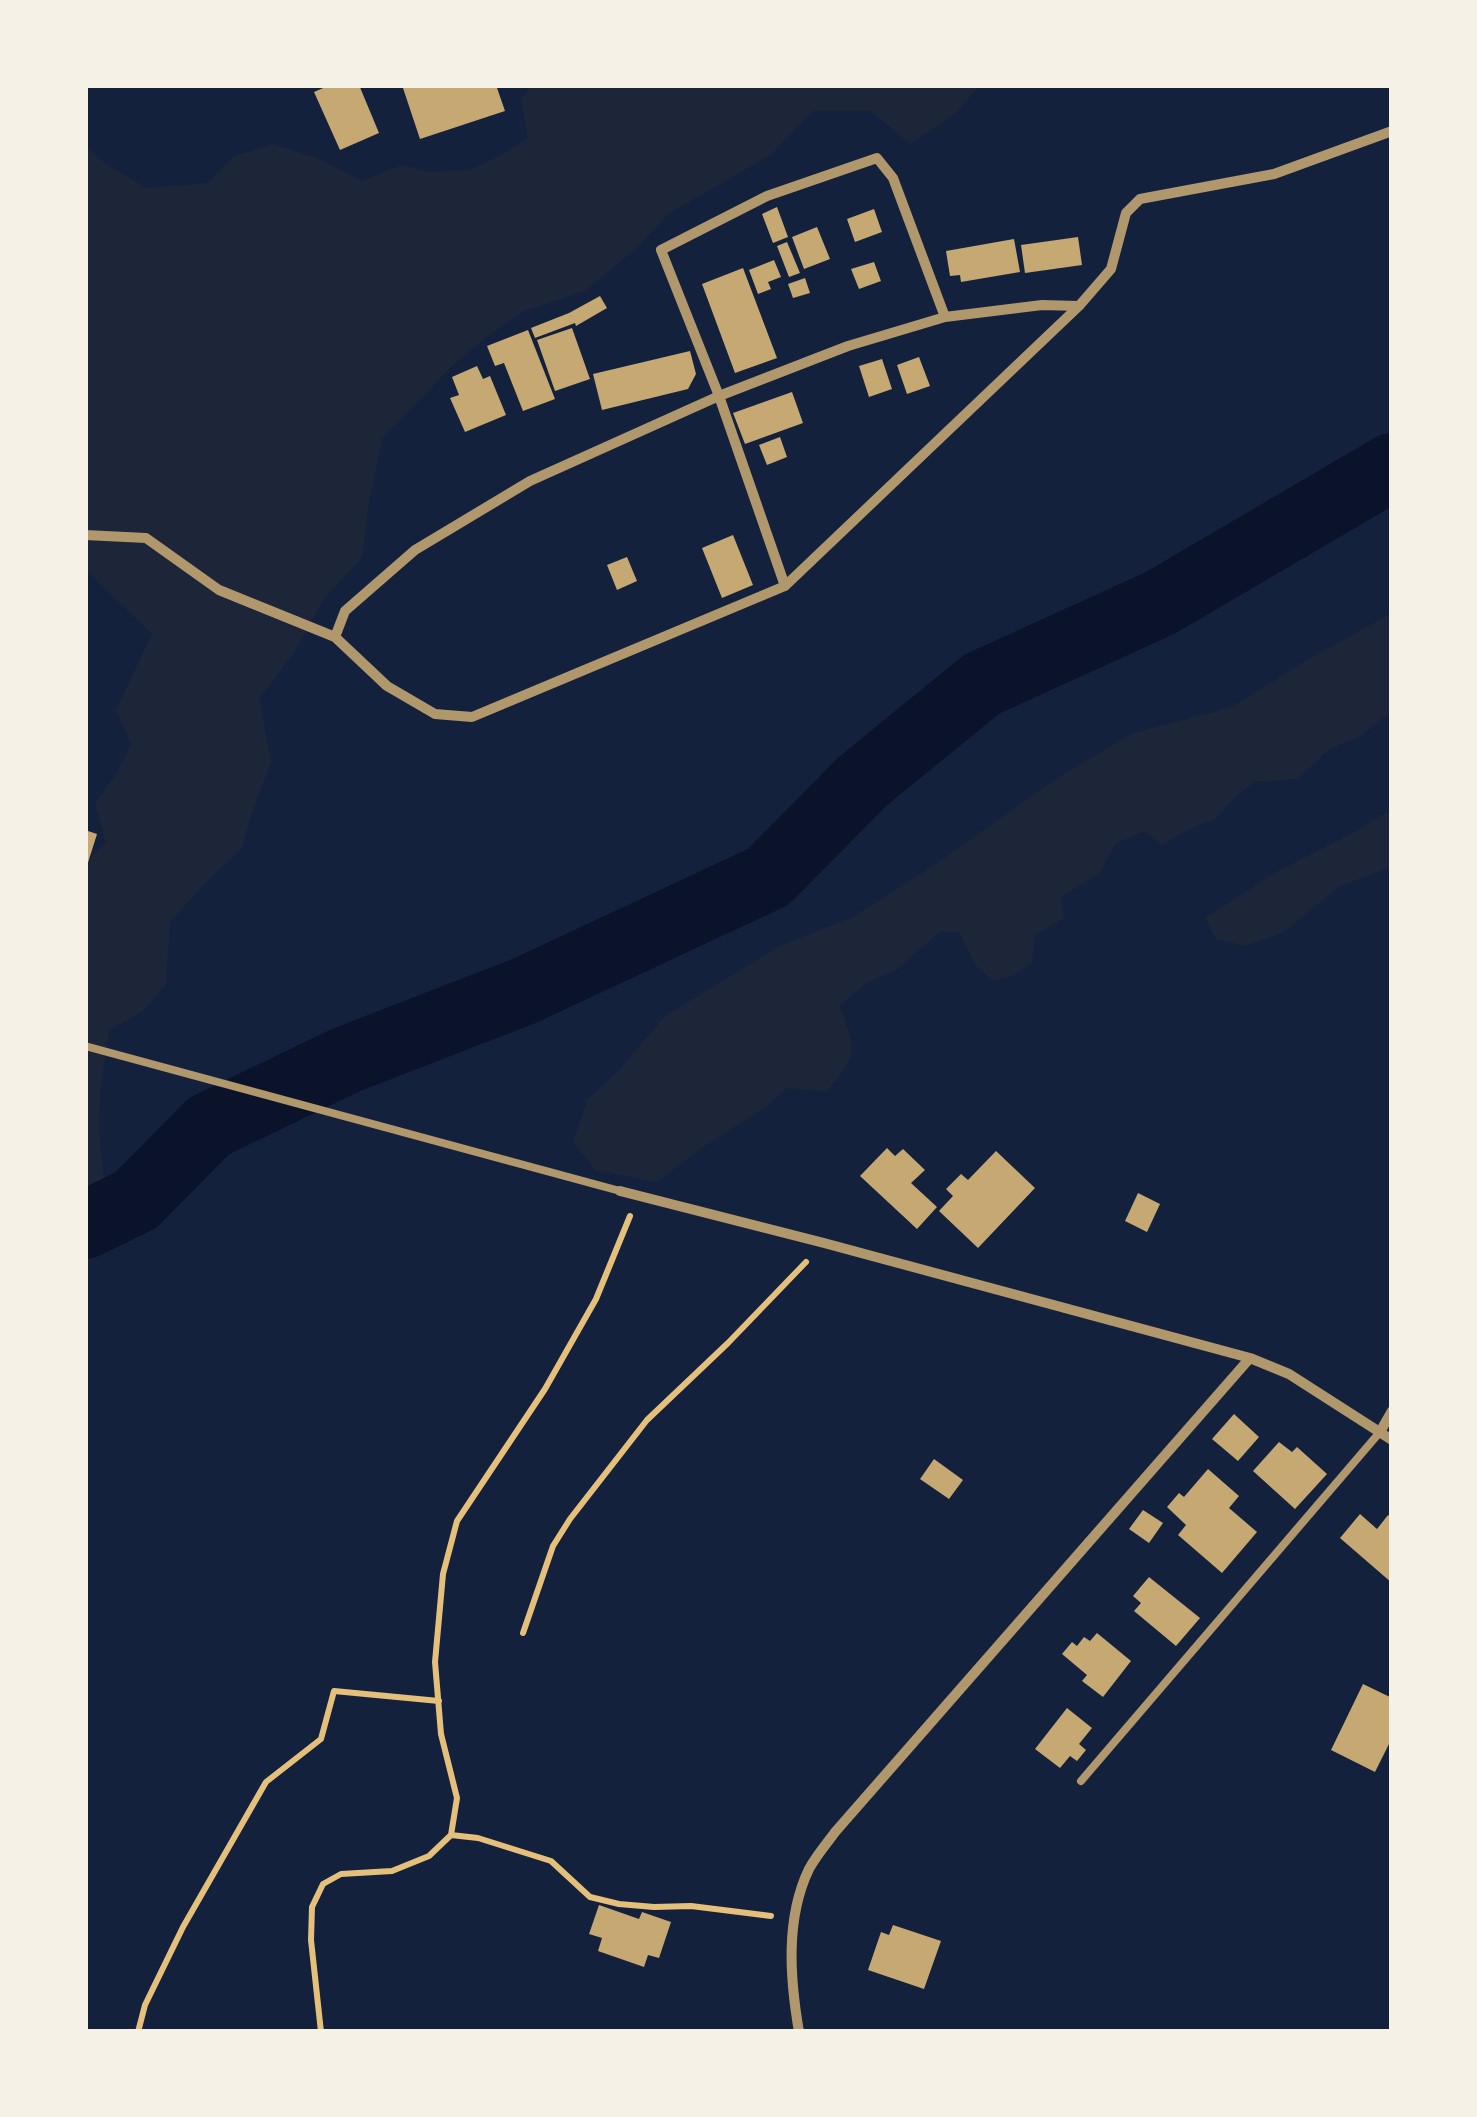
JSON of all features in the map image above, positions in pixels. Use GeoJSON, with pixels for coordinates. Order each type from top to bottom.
{"type":"FeatureCollection","features":[{"type":"Feature","properties":{"kind":"street"},"geometry":{"type":"LineString","coordinates":[[85,535],[146,538],[219,590],[335,637],[388,686],[435,714],[472,717],[785,586],[1079,306],[1111,270],[1126,213],[1140,199],[1274,174],[1392,131]]}},
{"type":"Feature","properties":{"kind":"street"},"geometry":{"type":"LineString","coordinates":[[785,586],[662,250],[768,196],[876,158],[894,178],[945,316]]}},
{"type":"Feature","properties":{"kind":"street"},"geometry":{"type":"LineString","coordinates":[[335,637],[345,611],[415,550],[530,480],[718,396],[848,346],[945,316],[1042,305],[1079,306]]}},
{"type":"Feature","properties":{"kind":"street"},"geometry":{"type":"LineString","coordinates":[[620,1192],[1250,1358],[1290,1374],[1392,1440]]}},
{"type":"Feature","properties":{"kind":"street"},"geometry":{"type":"LineString","coordinates":[[799,2032],[793,1998],[792,1919],[810,1868],[836,1830],[1250,1358]]}},
{"type":"Feature","properties":{"kind":"street"},"geometry":{"type":"LineString","coordinates":[[1380,1432],[1392,1412]]}},
{"type":"Feature","properties":{"kind":"lane"},"geometry":{"type":"LineString","coordinates":[[85,1046],[620,1192]]}},
{"type":"Feature","properties":{"kind":"lane"},"geometry":{"type":"LineString","coordinates":[[1081,1780],[1380,1432]]}},
{"type":"Feature","properties":{"kind":"path"},"geometry":{"type":"LineString","coordinates":[[321,2032],[311,1924],[312,1906],[324,1884],[341,1874],[392,1871],[429,1856],[451,1835],[457,1798],[441,1734],[435,1662],[442,1574],[457,1521],[546,1388],[596,1299],[639,1196]]}},
{"type":"Feature","properties":{"kind":"path"},"geometry":{"type":"LineString","coordinates":[[523,1633],[553,1546],[570,1519],[647,1420],[728,1344],[824,1243]]}},
{"type":"Feature","properties":{"kind":"path"},"geometry":{"type":"LineString","coordinates":[[138,2032],[145,2005],[183,1927],[266,1782],[320,1740],[334,1691],[438,1701]]}},
{"type":"Feature","properties":{"kind":"path"},"geometry":{"type":"LineString","coordinates":[[451,1835],[478,1838],[551,1861],[590,1897],[654,1908],[691,1906],[792,1919]]}},
{"type":"Feature","properties":{"kind":"shaded area"},"geometry":{"type":"Polygon","coordinates":[[[532,85],[980,85],[957,112],[910,144],[870,111],[813,111],[772,154],[668,214],[639,246],[585,291],[522,312],[488,336],[452,366],[382,439],[362,558],[325,597],[293,654],[259,699],[271,762],[242,848],[170,922],[166,984],[143,1011],[109,1031],[100,1090],[99,1134],[106,1195],[100,1237],[85,1264],[85,864],[106,843],[95,804],[131,744],[116,710],[152,634],[85,569],[85,144],[107,165],[147,188],[208,183],[234,156],[274,144],[322,160],[362,181],[401,165],[430,172],[469,170],[528,138],[521,99],[532,85]]]}},
{"type":"Feature","properties":{"kind":"shaded area"},"geometry":{"type":"Polygon","coordinates":[[[1392,613],[1392,711],[1359,737],[1331,748],[1298,779],[1254,782],[1214,820],[1162,845],[1144,831],[1115,844],[1100,873],[1060,897],[1064,918],[1035,935],[1032,963],[1013,976],[992,981],[976,966],[959,932],[940,932],[896,970],[866,983],[840,1006],[852,1052],[827,1092],[787,1088],[657,1182],[595,1170],[573,1141],[587,1100],[620,1069],[665,1016],[780,946],[853,917],[1056,779],[1133,733],[1232,707],[1392,613]]]}},
{"type":"Feature","properties":{"kind":"shaded area"},"geometry":{"type":"Polygon","coordinates":[[[1392,809],[1392,867],[1340,886],[1284,932],[1245,946],[1216,939],[1205,918],[1278,871],[1392,809]]]}},
{"type":"Feature","properties":{"kind":"building"},"geometry":{"type":"Polygon","coordinates":[[[330,85],[359,85],[379,133],[340,150],[314,92],[330,85]]]}},
{"type":"Feature","properties":{"kind":"building"},"geometry":{"type":"Polygon","coordinates":[[[402,85],[496,85],[505,111],[420,139],[402,85]]]}},
{"type":"Feature","properties":{"kind":"building"},"geometry":{"type":"Polygon","coordinates":[[[777,207],[788,237],[773,243],[762,214],[777,207]]]}},
{"type":"Feature","properties":{"kind":"building"},"geometry":{"type":"Polygon","coordinates":[[[874,209],[882,232],[855,242],[847,219],[874,209]]]}},
{"type":"Feature","properties":{"kind":"building"},"geometry":{"type":"Polygon","coordinates":[[[817,227],[830,259],[804,269],[792,237],[817,227]]]}},
{"type":"Feature","properties":{"kind":"building"},"geometry":{"type":"Polygon","coordinates":[[[1078,237],[1082,265],[1025,273],[1021,245],[1078,237]]]}},
{"type":"Feature","properties":{"kind":"building"},"geometry":{"type":"Polygon","coordinates":[[[1014,239],[1020,272],[961,282],[960,275],[950,276],[946,251],[1014,239]]]}},
{"type":"Feature","properties":{"kind":"building"},"geometry":{"type":"Polygon","coordinates":[[[787,242],[800,273],[789,277],[777,246],[787,242]]]}},
{"type":"Feature","properties":{"kind":"building"},"geometry":{"type":"Polygon","coordinates":[[[774,260],[781,277],[768,282],[771,289],[758,294],[749,270],[774,260]]]}},
{"type":"Feature","properties":{"kind":"building"},"geometry":{"type":"Polygon","coordinates":[[[874,262],[881,281],[859,289],[851,269],[874,262]]]}},
{"type":"Feature","properties":{"kind":"building"},"geometry":{"type":"Polygon","coordinates":[[[743,268],[777,358],[735,373],[702,284],[743,268]]]}},
{"type":"Feature","properties":{"kind":"building"},"geometry":{"type":"Polygon","coordinates":[[[805,278],[810,293],[793,298],[788,284],[805,278]]]}},
{"type":"Feature","properties":{"kind":"building"},"geometry":{"type":"Polygon","coordinates":[[[600,296],[607,308],[576,326],[575,323],[535,338],[531,328],[600,296]]]}},
{"type":"Feature","properties":{"kind":"building"},"geometry":{"type":"Polygon","coordinates":[[[572,328],[590,379],[555,391],[537,340],[572,328]]]}},
{"type":"Feature","properties":{"kind":"building"},"geometry":{"type":"Polygon","coordinates":[[[528,330],[555,399],[523,411],[504,363],[495,366],[487,346],[528,330]]]}},
{"type":"Feature","properties":{"kind":"building"},"geometry":{"type":"Polygon","coordinates":[[[690,351],[696,374],[688,389],[602,410],[593,374],[690,351]]]}},
{"type":"Feature","properties":{"kind":"building"},"geometry":{"type":"Polygon","coordinates":[[[919,357],[930,386],[907,394],[897,365],[919,357]]]}},
{"type":"Feature","properties":{"kind":"building"},"geometry":{"type":"Polygon","coordinates":[[[882,359],[892,389],[869,397],[859,366],[882,359]]]}},
{"type":"Feature","properties":{"kind":"building"},"geometry":{"type":"Polygon","coordinates":[[[477,366],[483,379],[490,376],[506,415],[465,432],[450,398],[459,395],[452,377],[477,366]]]}},
{"type":"Feature","properties":{"kind":"building"},"geometry":{"type":"Polygon","coordinates":[[[792,392],[803,423],[745,444],[733,413],[792,392]]]}},
{"type":"Feature","properties":{"kind":"building"},"geometry":{"type":"Polygon","coordinates":[[[780,437],[787,457],[767,465],[759,445],[780,437]]]}},
{"type":"Feature","properties":{"kind":"building"},"geometry":{"type":"Polygon","coordinates":[[[733,535],[753,585],[722,598],[702,548],[733,535]]]}},
{"type":"Feature","properties":{"kind":"building"},"geometry":{"type":"Polygon","coordinates":[[[627,557],[637,581],[617,590],[607,565],[627,557]]]}},
{"type":"Feature","properties":{"kind":"building"},"geometry":{"type":"Polygon","coordinates":[[[85,830],[97,834],[86,869],[85,869],[85,830]]]}},
{"type":"Feature","properties":{"kind":"building"},"geometry":{"type":"Polygon","coordinates":[[[887,1148],[895,1156],[903,1149],[925,1170],[911,1183],[937,1207],[917,1229],[860,1176],[887,1148]]]}},
{"type":"Feature","properties":{"kind":"building"},"geometry":{"type":"Polygon","coordinates":[[[996,1151],[1035,1188],[978,1248],[939,1211],[953,1196],[946,1189],[961,1174],[968,1180],[996,1151]]]}},
{"type":"Feature","properties":{"kind":"building"},"geometry":{"type":"Polygon","coordinates":[[[1138,1193],[1160,1204],[1147,1232],[1125,1221],[1138,1193]]]}},
{"type":"Feature","properties":{"kind":"building"},"geometry":{"type":"Polygon","coordinates":[[[1234,1414],[1259,1437],[1238,1461],[1212,1439],[1234,1414]]]}},
{"type":"Feature","properties":{"kind":"building"},"geometry":{"type":"Polygon","coordinates":[[[1279,1442],[1292,1452],[1297,1447],[1327,1474],[1295,1509],[1253,1471],[1279,1442]]]}},
{"type":"Feature","properties":{"kind":"building"},"geometry":{"type":"Polygon","coordinates":[[[934,1459],[963,1480],[949,1499],[920,1479],[934,1459]]]}},
{"type":"Feature","properties":{"kind":"building"},"geometry":{"type":"Polygon","coordinates":[[[1208,1469],[1239,1496],[1229,1508],[1257,1532],[1222,1573],[1178,1535],[1186,1525],[1167,1507],[1179,1493],[1184,1497],[1208,1469]]]}},
{"type":"Feature","properties":{"kind":"building"},"geometry":{"type":"Polygon","coordinates":[[[1143,1510],[1163,1523],[1149,1543],[1129,1529],[1143,1510]]]}},
{"type":"Feature","properties":{"kind":"building"},"geometry":{"type":"Polygon","coordinates":[[[1360,1514],[1377,1529],[1388,1515],[1392,1518],[1392,1583],[1340,1538],[1360,1514]]]}},
{"type":"Feature","properties":{"kind":"building"},"geometry":{"type":"Polygon","coordinates":[[[1149,1577],[1200,1618],[1176,1646],[1134,1611],[1141,1603],[1133,1596],[1149,1577]]]}},
{"type":"Feature","properties":{"kind":"building"},"geometry":{"type":"Polygon","coordinates":[[[1097,1633],[1131,1661],[1103,1697],[1082,1681],[1087,1675],[1062,1654],[1072,1642],[1077,1646],[1084,1637],[1090,1641],[1097,1633]]]}},
{"type":"Feature","properties":{"kind":"building"},"geometry":{"type":"Polygon","coordinates":[[[1363,1684],[1392,1698],[1392,1738],[1375,1772],[1331,1750],[1363,1684]]]}},
{"type":"Feature","properties":{"kind":"building"},"geometry":{"type":"Polygon","coordinates":[[[1067,1708],[1092,1728],[1079,1744],[1086,1750],[1077,1761],[1070,1756],[1060,1768],[1035,1749],[1067,1708]]]}},
{"type":"Feature","properties":{"kind":"building"},"geometry":{"type":"Polygon","coordinates":[[[599,1905],[639,1919],[642,1912],[671,1922],[659,1958],[648,1955],[644,1967],[598,1951],[602,1938],[589,1934],[599,1905]]]}},
{"type":"Feature","properties":{"kind":"building"},"geometry":{"type":"Polygon","coordinates":[[[893,1925],[941,1941],[924,1989],[868,1970],[881,1932],[889,1935],[893,1925]]]}},
{"type":"Feature","properties":{"kind":"waterway"},"geometry":{"type":"LineString","coordinates":[[85,1225],[136,1200],[209,1126],[346,1060],[524,991],[768,877],[863,781],[982,684],[1160,603],[1392,467]]}}]}
